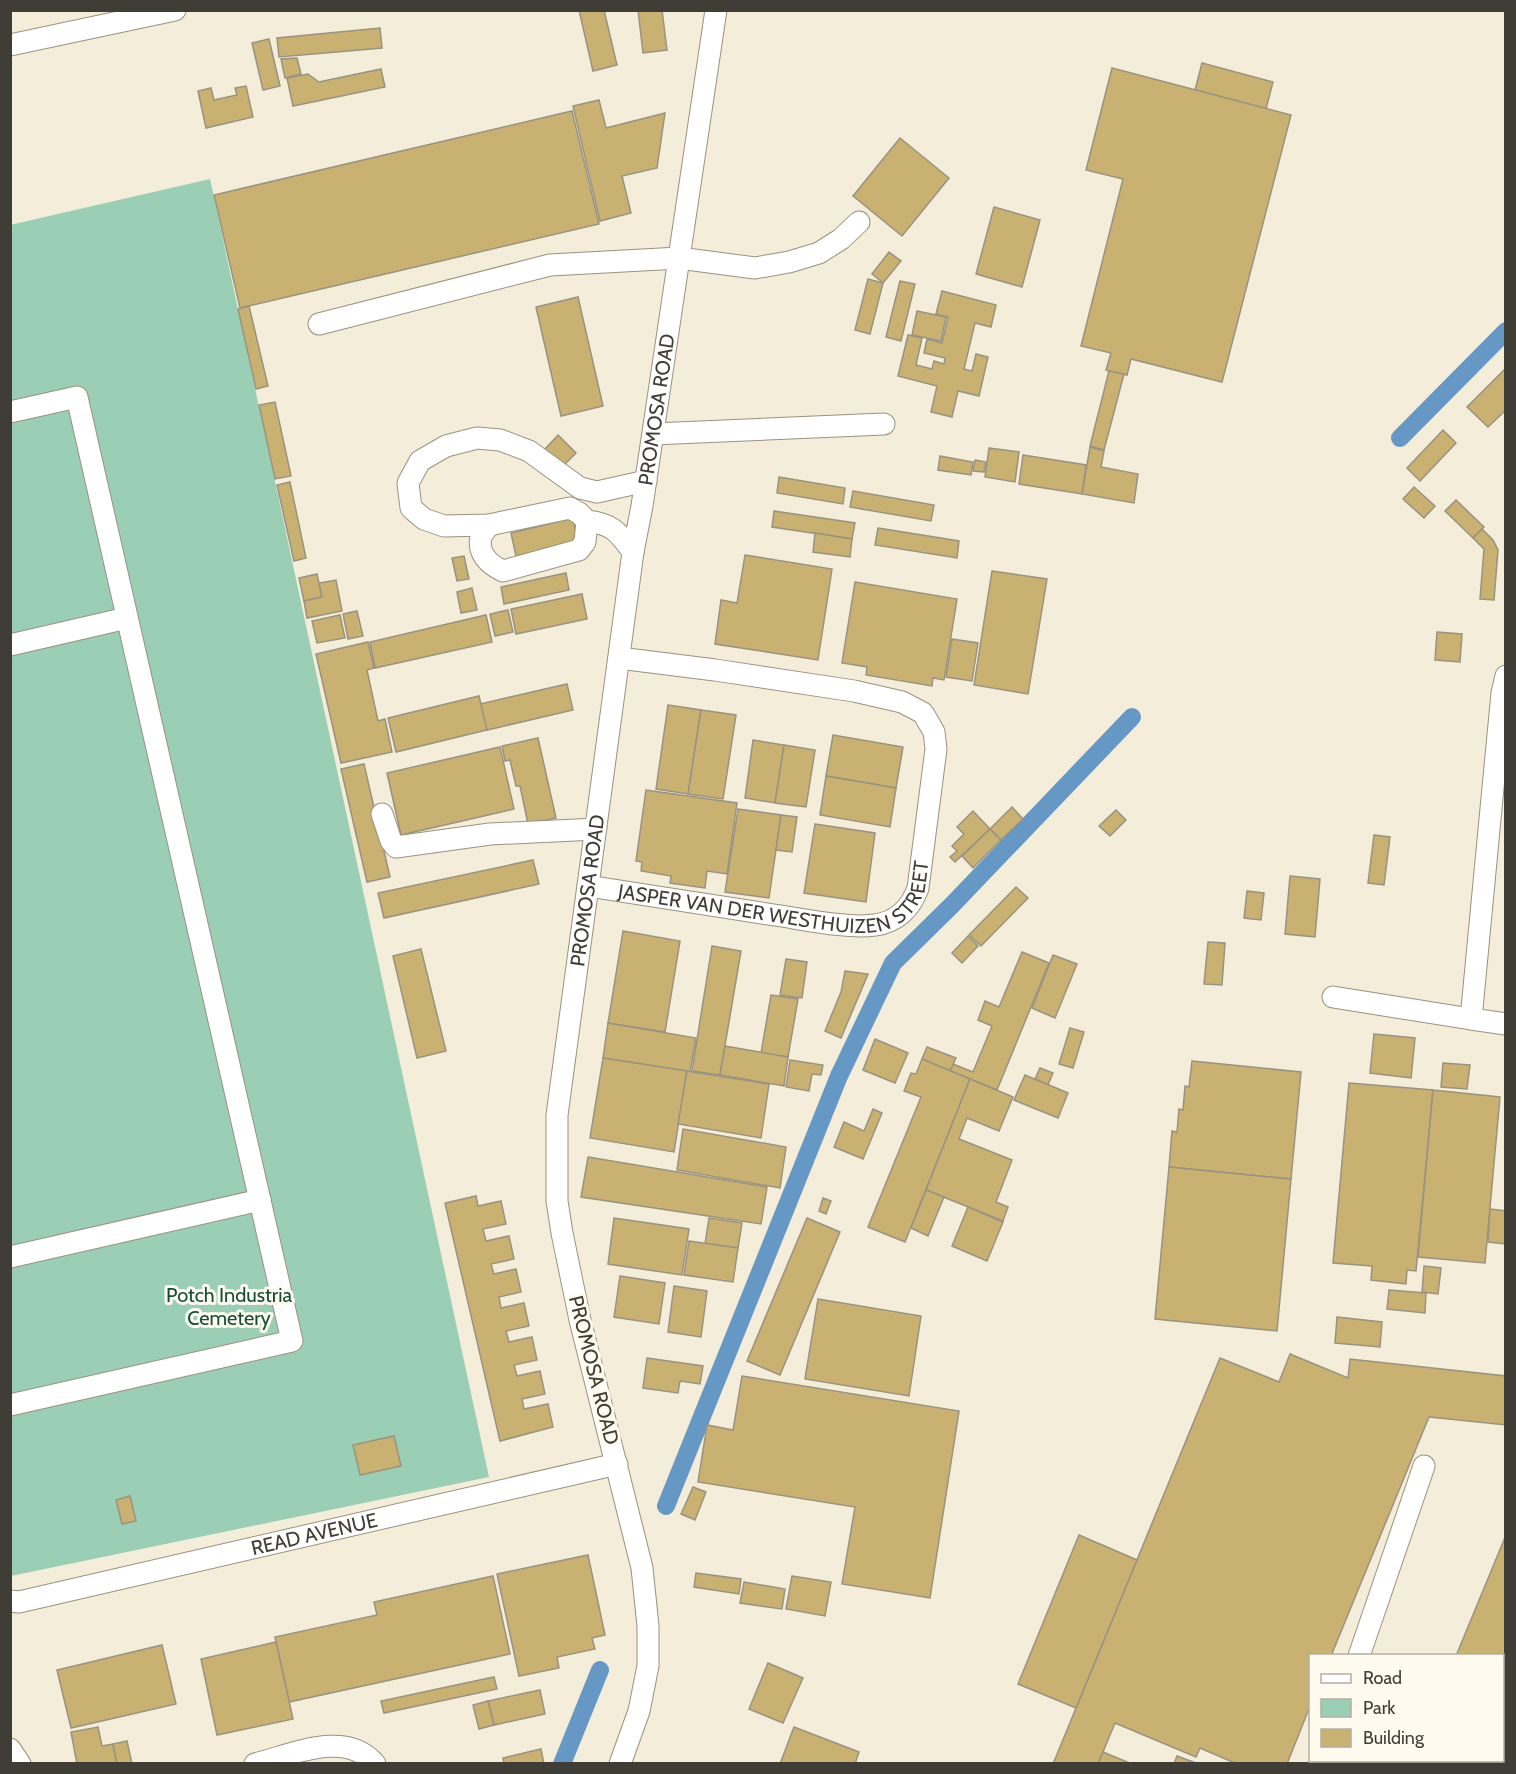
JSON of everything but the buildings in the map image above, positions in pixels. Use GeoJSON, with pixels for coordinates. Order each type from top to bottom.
{"type":"FeatureCollection","features":[{"type":"Feature","properties":{"kind":"street","name":"PROMOSA ROAD"},"geometry":{"type":"LineString","coordinates":[[620,1764],[639,1711],[648,1666],[648,1626],[642,1568],[580,1320],[557,1201],[557,1114],[633,552],[646,481],[716,10]]}},
{"type":"Feature","properties":{"kind":"street"},"geometry":{"type":"LineString","coordinates":[[10,45],[169,11]]}},
{"type":"Feature","properties":{"kind":"street"},"geometry":{"type":"LineString","coordinates":[[319,324],[550,265],[679,258],[755,268],[789,262],[819,253],[841,239],[859,222]]}},
{"type":"Feature","properties":{"kind":"street"},"geometry":{"type":"LineString","coordinates":[[10,412],[76,397],[292,1341],[10,1405]]}},
{"type":"Feature","properties":{"kind":"street"},"geometry":{"type":"LineString","coordinates":[[653,435],[884,424]]}},
{"type":"Feature","properties":{"kind":"street"},"geometry":{"type":"LineString","coordinates":[[633,552],[613,528],[587,521],[570,508],[489,525],[444,526],[423,519],[411,508],[408,483],[420,461],[446,446],[477,438],[500,440],[529,451],[580,488],[597,492],[646,481]]}},
{"type":"Feature","properties":{"kind":"street"},"geometry":{"type":"LineString","coordinates":[[489,525],[481,537],[482,554],[491,566],[503,571],[579,550],[585,542],[587,521]]}},
{"type":"Feature","properties":{"kind":"street"},"geometry":{"type":"LineString","coordinates":[[10,645],[127,618]]}},
{"type":"Feature","properties":{"kind":"street","name":"JASPER VAN DER WESTHUIZEN STREET"},"geometry":{"type":"LineString","coordinates":[[588,886],[794,918],[862,926],[876,925],[897,917],[906,910],[914,898],[918,888],[931,793],[936,749],[934,732],[923,713],[912,706],[854,691],[619,658]]}},
{"type":"Feature","properties":{"kind":"street"},"geometry":{"type":"LineString","coordinates":[[1471,1019],[1499,716],[1506,675]]}},
{"type":"Feature","properties":{"kind":"street"},"geometry":{"type":"LineString","coordinates":[[382,814],[391,842],[396,847],[490,834],[596,829]]}},
{"type":"Feature","properties":{"kind":"street"},"geometry":{"type":"LineString","coordinates":[[1333,997],[1506,1024]]}},
{"type":"Feature","properties":{"kind":"street"},"geometry":{"type":"LineString","coordinates":[[10,1257],[260,1200]]}},
{"type":"Feature","properties":{"kind":"street","name":"READ AVENUE"},"geometry":{"type":"LineString","coordinates":[[10,1602],[617,1464]]}},
{"type":"Feature","properties":{"kind":"street"},"geometry":{"type":"LineString","coordinates":[[1360,1654],[1424,1466]]}},
{"type":"Feature","properties":{"kind":"street"},"geometry":{"type":"LineString","coordinates":[[255,1764],[328,1746],[352,1748],[368,1755],[375,1764]]}},
{"type":"Feature","properties":{"kind":"street"},"geometry":{"type":"LineString","coordinates":[[10,1749],[20,1764]]}},
{"type":"Feature","properties":{"kind":"green space","name":"Potch Industria Cemetery"},"geometry":{"type":"Polygon","coordinates":[[[210,179],[489,1477],[11,1576],[10,225],[210,179]]]}},
{"type":"Feature","properties":{"kind":"waterway"},"geometry":{"type":"LineString","coordinates":[[1400,438],[1506,331]]}},
{"type":"Feature","properties":{"kind":"waterway"},"geometry":{"type":"LineString","coordinates":[[666,1506],[839,1076],[893,963],[952,905],[1132,717]]}},
{"type":"Feature","properties":{"kind":"waterway"},"geometry":{"type":"LineString","coordinates":[[562,1764],[600,1670]]}}]}
